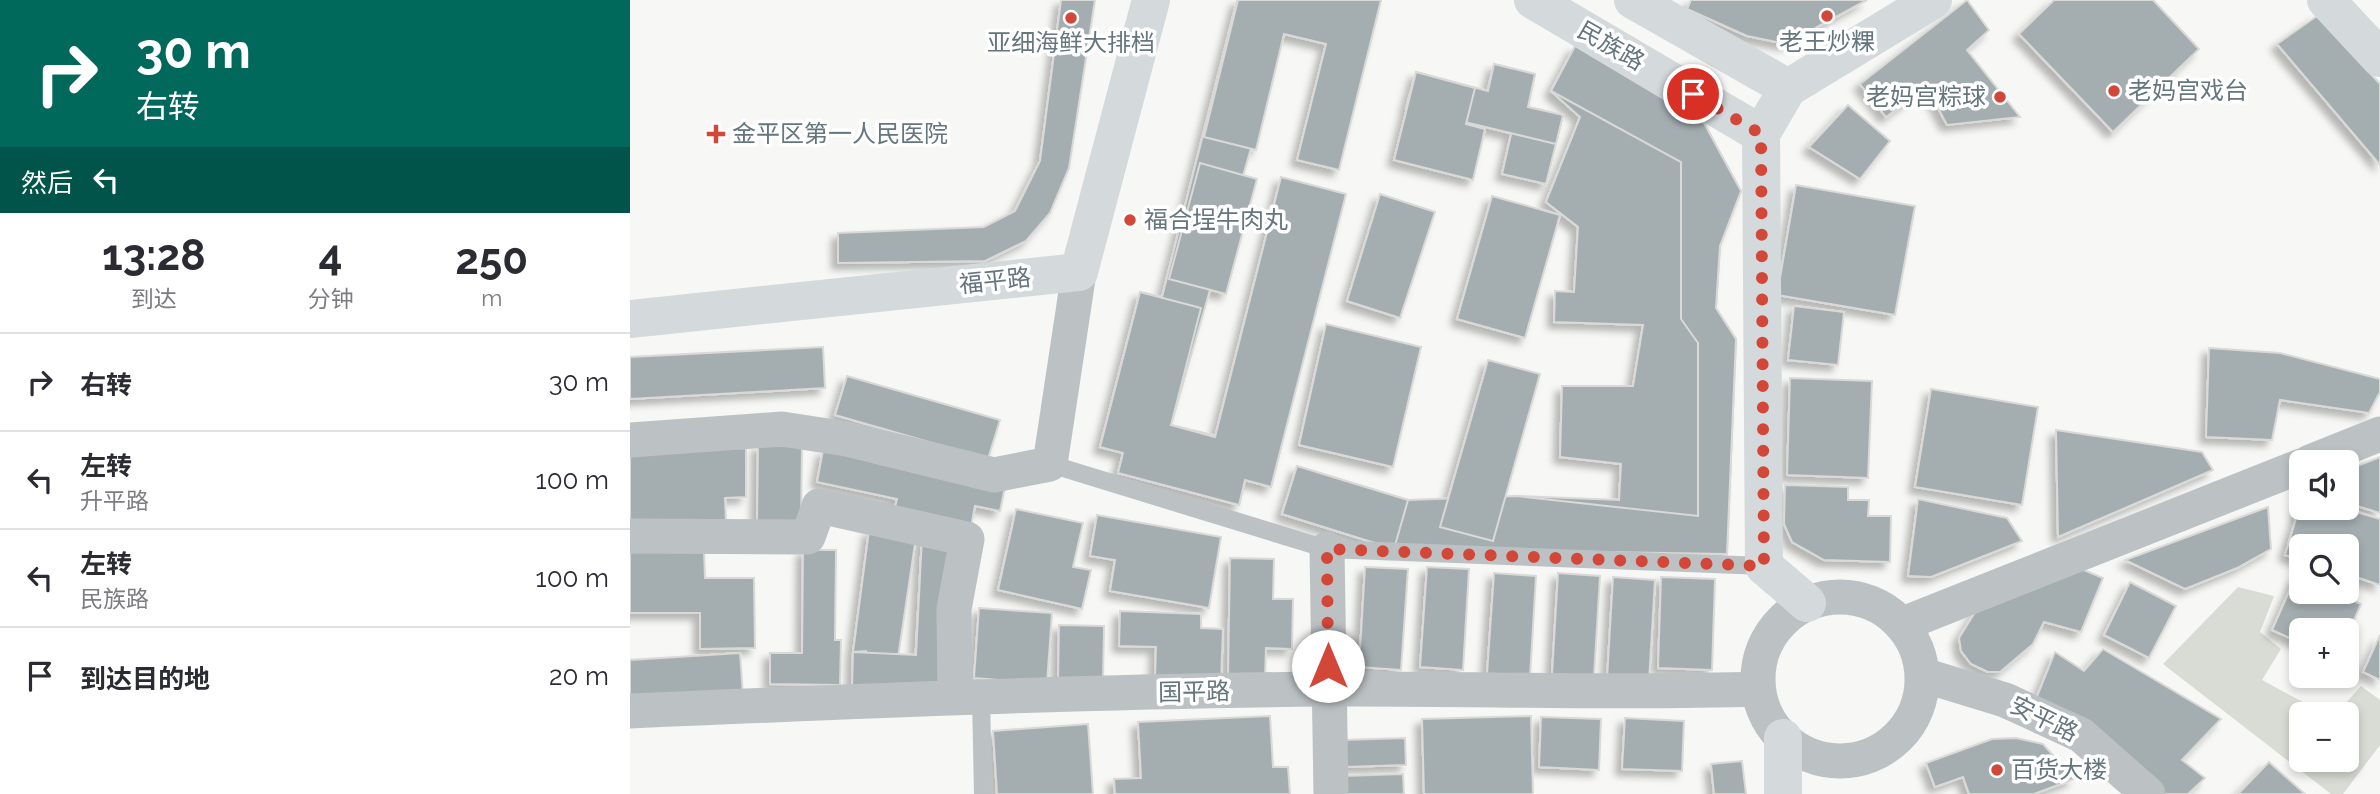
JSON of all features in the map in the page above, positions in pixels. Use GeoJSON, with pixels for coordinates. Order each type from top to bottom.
{"type":"FeatureCollection","features":[{"type":"Feature","properties":{"kind":"street"},"geometry":{"type":"LineString","coordinates":[[630,440],[782,429],[846,439],[994,475],[1050,464],[1079,272],[1152,0]]}},
{"type":"Feature","properties":{"kind":"street","name":"民族路"},"geometry":{"type":"LineString","coordinates":[[1533,0],[1761,134]]}},
{"type":"Feature","properties":{"kind":"street","name":"民族路"},"geometry":{"type":"LineString","coordinates":[[1633,0],[1788,88]]}},
{"type":"Feature","properties":{"kind":"street"},"geometry":{"type":"LineString","coordinates":[[1807,603],[1764,566],[1761,134],[1788,88],[1933,0]]}},
{"type":"Feature","properties":{"kind":"street"},"geometry":{"type":"LineString","coordinates":[[2326,0],[2380,58]]}},
{"type":"Feature","properties":{"kind":"street","name":"福平路"},"geometry":{"type":"LineString","coordinates":[[630,318],[1079,272]]}},
{"type":"Feature","properties":{"kind":"street"},"geometry":{"type":"LineString","coordinates":[[2340,450],[2380,434]]}},
{"type":"Feature","properties":{"kind":"street"},"geometry":{"type":"LineString","coordinates":[[1903,624],[2289,471]]}},
{"type":"Feature","properties":{"kind":"street"},"geometry":{"type":"LineString","coordinates":[[630,536],[807,537],[819,506],[967,539],[954,609],[968,696]]}},
{"type":"Feature","properties":{"kind":"street"},"geometry":{"type":"LineString","coordinates":[[1327,549],[1331,794]]}},
{"type":"Feature","properties":{"kind":"street"},"geometry":{"type":"LineString","coordinates":[[1832,596],[1859,598],[1883,608],[1903,624],[1917,647],[1923,675],[1920,703],[1907,728],[1887,747],[1861,759],[1833,762],[1806,754],[1783,738],[1767,716],[1758,689],[1759,662],[1769,638],[1785,617],[1807,603],[1832,596]]}},
{"type":"Feature","properties":{"kind":"street","name":"安平路"},"geometry":{"type":"LineString","coordinates":[[1923,675],[2004,700],[2081,735],[2148,794]]}},
{"type":"Feature","properties":{"kind":"street","name":"国平路"},"geometry":{"type":"LineString","coordinates":[[630,711],[968,696],[1328,689],[1671,692],[1758,689]]}},
{"type":"Feature","properties":{"kind":"street"},"geometry":{"type":"LineString","coordinates":[[1783,738],[1783,794]]}},
{"type":"Feature","properties":{"kind":"lane"},"geometry":{"type":"LineString","coordinates":[[1050,464],[1327,549],[1764,566]]}},
{"type":"Feature","properties":{"kind":"lane"},"geometry":{"type":"LineString","coordinates":[[968,696],[983,794]]}},
{"type":"Feature","properties":{"kind":"shaded area"},"geometry":{"type":"Polygon","coordinates":[[[2238,587],[2274,596],[2260,632],[2281,649],[2262,680],[2303,702],[2289,702],[2289,762],[2163,664],[2238,587]]]}},
{"type":"Feature","properties":{"kind":"shaded area"},"geometry":{"type":"Polygon","coordinates":[[[2361,686],[2380,700],[2380,745],[2343,794],[2331,794],[2303,772],[2359,772],[2359,702],[2347,702],[2361,686]]]}},
{"type":"Feature","properties":{"kind":"building"},"geometry":{"type":"Polygon","coordinates":[[[1061,0],[1095,0],[1069,168],[1050,213],[1026,241],[985,261],[838,263],[838,233],[984,227],[1015,211],[1040,161],[1061,0]]]}},
{"type":"Feature","properties":{"kind":"building"},"geometry":{"type":"Polygon","coordinates":[[[1237,0],[1381,0],[1368,52],[1284,34],[1171,425],[1280,451],[1271,487],[1245,480],[1239,505],[1118,473],[1123,453],[1100,447],[1140,292],[1162,297],[1237,0]]]}},
{"type":"Feature","properties":{"kind":"building"},"geometry":{"type":"Polygon","coordinates":[[[1238,0],[1381,0],[1339,170],[1297,160],[1326,44],[1284,34],[1256,150],[1204,137],[1238,0]]]}},
{"type":"Feature","properties":{"kind":"building"},"geometry":{"type":"Polygon","coordinates":[[[1691,0],[1867,0],[1786,44],[1747,36],[1687,9],[1691,0]]]}},
{"type":"Feature","properties":{"kind":"building"},"geometry":{"type":"Polygon","coordinates":[[[1967,0],[1989,30],[1967,50],[2020,117],[1947,125],[1927,87],[1886,117],[1860,84],[1967,0]]]}},
{"type":"Feature","properties":{"kind":"building","name":"老妈宫戏台"},"geometry":{"type":"Polygon","coordinates":[[[2054,0],[2153,0],[2199,49],[2113,132],[2019,34],[2054,0]]]}},
{"type":"Feature","properties":{"kind":"building"},"geometry":{"type":"Polygon","coordinates":[[[2317,16],[2380,84],[2380,165],[2277,44],[2317,16]]]}},
{"type":"Feature","properties":{"kind":"building"},"geometry":{"type":"Polygon","coordinates":[[[1575,46],[1704,123],[1741,191],[1720,246],[1716,308],[1736,339],[1727,554],[1515,547],[1516,496],[1619,500],[1621,464],[1560,457],[1562,386],[1633,386],[1643,325],[1554,322],[1555,291],[1574,292],[1578,227],[1546,202],[1580,117],[1551,91],[1575,46]]]}},
{"type":"Feature","properties":{"kind":"building"},"geometry":{"type":"Polygon","coordinates":[[[1575,46],[1704,123],[1741,191],[1720,246],[1716,308],[1736,339],[1727,554],[1394,549],[1282,514],[1297,466],[1408,500],[1516,496],[1698,516],[1698,343],[1681,319],[1681,162],[1551,91],[1575,46]]]}},
{"type":"Feature","properties":{"kind":"building"},"geometry":{"type":"Polygon","coordinates":[[[1494,64],[1535,74],[1528,107],[1563,115],[1546,184],[1502,174],[1512,130],[1480,122],[1494,64]]]}},
{"type":"Feature","properties":{"kind":"building"},"geometry":{"type":"Polygon","coordinates":[[[1494,64],[1535,74],[1528,107],[1563,115],[1556,144],[1406,108],[1416,72],[1488,91],[1494,64]]]}},
{"type":"Feature","properties":{"kind":"building"},"geometry":{"type":"Polygon","coordinates":[[[1416,72],[1475,88],[1466,124],[1485,129],[1473,180],[1394,160],[1416,72]]]}},
{"type":"Feature","properties":{"kind":"building"},"geometry":{"type":"Polygon","coordinates":[[[1848,105],[1890,141],[1860,179],[1809,147],[1848,105]]]}},
{"type":"Feature","properties":{"kind":"building"},"geometry":{"type":"Polygon","coordinates":[[[1200,163],[1257,179],[1226,294],[1169,279],[1200,163]]]}},
{"type":"Feature","properties":{"kind":"building"},"geometry":{"type":"Polygon","coordinates":[[[1281,177],[1346,194],[1271,487],[1245,480],[1239,505],[1118,473],[1123,453],[1100,447],[1140,292],[1201,308],[1171,425],[1215,437],[1281,177]]]}},
{"type":"Feature","properties":{"kind":"building"},"geometry":{"type":"Polygon","coordinates":[[[1796,185],[1915,206],[1895,315],[1777,295],[1796,185]]]}},
{"type":"Feature","properties":{"kind":"building"},"geometry":{"type":"Polygon","coordinates":[[[1380,194],[1435,212],[1400,318],[1347,301],[1380,194]]]}},
{"type":"Feature","properties":{"kind":"building"},"geometry":{"type":"Polygon","coordinates":[[[1492,196],[1560,215],[1525,338],[1457,319],[1492,196]]]}},
{"type":"Feature","properties":{"kind":"building"},"geometry":{"type":"Polygon","coordinates":[[[1794,306],[1844,312],[1838,365],[1788,360],[1794,306]]]}},
{"type":"Feature","properties":{"kind":"building"},"geometry":{"type":"Polygon","coordinates":[[[1326,324],[1421,347],[1393,467],[1299,445],[1326,324]]]}},
{"type":"Feature","properties":{"kind":"building"},"geometry":{"type":"Polygon","coordinates":[[[823,347],[825,388],[630,399],[630,357],[823,347]]]}},
{"type":"Feature","properties":{"kind":"building"},"geometry":{"type":"Polygon","coordinates":[[[2209,348],[2280,353],[2380,379],[2380,392],[2369,413],[2280,400],[2272,440],[2206,437],[2209,348]]]}},
{"type":"Feature","properties":{"kind":"building"},"geometry":{"type":"Polygon","coordinates":[[[1488,360],[1540,374],[1493,541],[1440,527],[1488,360]]]}},
{"type":"Feature","properties":{"kind":"building"},"geometry":{"type":"Polygon","coordinates":[[[847,376],[1000,420],[988,459],[835,415],[847,376]]]}},
{"type":"Feature","properties":{"kind":"building"},"geometry":{"type":"Polygon","coordinates":[[[1790,378],[1872,381],[1868,478],[1787,475],[1790,378]]]}},
{"type":"Feature","properties":{"kind":"building"},"geometry":{"type":"Polygon","coordinates":[[[1931,389],[2038,407],[2022,505],[1915,487],[1931,389]]]}},
{"type":"Feature","properties":{"kind":"building"},"geometry":{"type":"Polygon","coordinates":[[[2056,430],[2202,452],[2213,470],[2058,537],[2056,430]]]}},
{"type":"Feature","properties":{"kind":"building"},"geometry":{"type":"Polygon","coordinates":[[[758,445],[802,446],[801,527],[757,527],[758,445]]]}},
{"type":"Feature","properties":{"kind":"building"},"geometry":{"type":"Polygon","coordinates":[[[746,448],[746,497],[725,498],[726,521],[630,522],[630,449],[746,448]]]}},
{"type":"Feature","properties":{"kind":"building"},"geometry":{"type":"Polygon","coordinates":[[[823,450],[1005,487],[1000,511],[975,506],[970,532],[893,516],[897,499],[817,482],[823,450]]]}},
{"type":"Feature","properties":{"kind":"building"},"geometry":{"type":"Polygon","coordinates":[[[2380,457],[2380,513],[2359,507],[2359,465],[2380,457]]]}},
{"type":"Feature","properties":{"kind":"building"},"geometry":{"type":"Polygon","coordinates":[[[1297,466],[1408,500],[1394,549],[1282,514],[1297,466]]]}},
{"type":"Feature","properties":{"kind":"building"},"geometry":{"type":"Polygon","coordinates":[[[1785,485],[1848,487],[1848,500],[1869,500],[1868,516],[1891,516],[1890,562],[1824,560],[1792,542],[1784,524],[1785,485]]]}},
{"type":"Feature","properties":{"kind":"building"},"geometry":{"type":"Polygon","coordinates":[[[1918,499],[2007,518],[2022,541],[1931,577],[1908,576],[1918,499]]]}},
{"type":"Feature","properties":{"kind":"building"},"geometry":{"type":"Polygon","coordinates":[[[2268,507],[2271,549],[2237,568],[2185,589],[2125,560],[2268,507]]]}},
{"type":"Feature","properties":{"kind":"building"},"geometry":{"type":"Polygon","coordinates":[[[1016,509],[1083,523],[1073,567],[1091,570],[1082,609],[998,590],[1016,509]]]}},
{"type":"Feature","properties":{"kind":"building"},"geometry":{"type":"Polygon","coordinates":[[[2359,513],[2380,519],[2380,585],[2359,578],[2359,534],[2291,534],[2296,520],[2359,520],[2359,513]]]}},
{"type":"Feature","properties":{"kind":"building"},"geometry":{"type":"Polygon","coordinates":[[[1097,515],[1221,537],[1209,608],[1110,591],[1115,560],[1090,556],[1097,515]]]}},
{"type":"Feature","properties":{"kind":"building"},"geometry":{"type":"Polygon","coordinates":[[[869,530],[916,537],[893,691],[860,686],[866,651],[853,652],[869,530]]]}},
{"type":"Feature","properties":{"kind":"building"},"geometry":{"type":"Polygon","coordinates":[[[922,537],[957,538],[950,690],[914,684],[922,537]]]}},
{"type":"Feature","properties":{"kind":"building"},"geometry":{"type":"Polygon","coordinates":[[[922,537],[957,538],[950,690],[852,686],[853,652],[916,655],[922,537]]]}},
{"type":"Feature","properties":{"kind":"building"},"geometry":{"type":"Polygon","coordinates":[[[704,550],[705,578],[754,578],[755,648],[700,649],[700,613],[630,613],[630,551],[704,550]]]}},
{"type":"Feature","properties":{"kind":"building"},"geometry":{"type":"Polygon","coordinates":[[[803,550],[836,550],[835,640],[841,640],[840,685],[770,684],[770,653],[802,653],[803,550]]]}},
{"type":"Feature","properties":{"kind":"building"},"geometry":{"type":"Polygon","coordinates":[[[1230,558],[1274,559],[1273,599],[1293,599],[1292,649],[1266,648],[1265,677],[1228,676],[1230,558]]]}},
{"type":"Feature","properties":{"kind":"building"},"geometry":{"type":"Polygon","coordinates":[[[1365,567],[1408,569],[1401,670],[1359,667],[1365,567]]]}},
{"type":"Feature","properties":{"kind":"building"},"geometry":{"type":"Polygon","coordinates":[[[1427,567],[1469,569],[1463,670],[1420,667],[1427,567]]]}},
{"type":"Feature","properties":{"kind":"building"},"geometry":{"type":"Polygon","coordinates":[[[2079,568],[2103,578],[2081,632],[2044,622],[2033,644],[2000,672],[1988,672],[1971,664],[1961,651],[1959,638],[1977,609],[2079,568]]]}},
{"type":"Feature","properties":{"kind":"building"},"geometry":{"type":"Polygon","coordinates":[[[1494,573],[1536,576],[1530,677],[1487,674],[1494,573]]]}},
{"type":"Feature","properties":{"kind":"building"},"geometry":{"type":"Polygon","coordinates":[[[1558,573],[1600,576],[1594,677],[1552,674],[1558,573]]]}},
{"type":"Feature","properties":{"kind":"building"},"geometry":{"type":"Polygon","coordinates":[[[1613,577],[1655,580],[1649,681],[1607,679],[1613,577]]]}},
{"type":"Feature","properties":{"kind":"building"},"geometry":{"type":"Polygon","coordinates":[[[1661,577],[1715,579],[1712,670],[1658,668],[1661,577]]]}},
{"type":"Feature","properties":{"kind":"building"},"geometry":{"type":"Polygon","coordinates":[[[2130,582],[2176,606],[2149,658],[2104,635],[2130,582]]]}},
{"type":"Feature","properties":{"kind":"building"},"geometry":{"type":"Polygon","coordinates":[[[2289,592],[2289,604],[2361,604],[2355,618],[2289,618],[2289,638],[2272,630],[2289,592]]]}},
{"type":"Feature","properties":{"kind":"building"},"geometry":{"type":"Polygon","coordinates":[[[979,608],[1052,613],[1047,684],[974,678],[979,608]]]}},
{"type":"Feature","properties":{"kind":"building"},"geometry":{"type":"Polygon","coordinates":[[[1120,611],[1201,614],[1201,628],[1223,629],[1221,681],[1155,679],[1156,647],[1119,646],[1120,611]]]}},
{"type":"Feature","properties":{"kind":"building"},"geometry":{"type":"Polygon","coordinates":[[[1059,625],[1104,626],[1103,682],[1058,681],[1059,625]]]}},
{"type":"Feature","properties":{"kind":"building"},"geometry":{"type":"Polygon","coordinates":[[[2380,635],[2380,680],[2363,672],[2380,635]]]}},
{"type":"Feature","properties":{"kind":"building"},"geometry":{"type":"Polygon","coordinates":[[[2103,649],[2221,719],[2182,760],[2205,778],[2188,794],[2165,794],[2036,699],[2055,652],[2084,671],[2103,649]]]}},
{"type":"Feature","properties":{"kind":"building"},"geometry":{"type":"Polygon","coordinates":[[[740,653],[743,695],[630,701],[630,660],[740,653]]]}},
{"type":"Feature","properties":{"kind":"building"},"geometry":{"type":"Polygon","coordinates":[[[1270,716],[1273,767],[1288,767],[1290,794],[1115,794],[1114,779],[1141,778],[1138,722],[1270,716]]]}},
{"type":"Feature","properties":{"kind":"building"},"geometry":{"type":"Polygon","coordinates":[[[1531,716],[1533,794],[1424,794],[1422,719],[1531,716]]]}},
{"type":"Feature","properties":{"kind":"building"},"geometry":{"type":"Polygon","coordinates":[[[1541,717],[1601,719],[1599,770],[1539,767],[1541,717]]]}},
{"type":"Feature","properties":{"kind":"building"},"geometry":{"type":"Polygon","coordinates":[[[1625,718],[1684,721],[1682,771],[1622,769],[1625,718]]]}},
{"type":"Feature","properties":{"kind":"building"},"geometry":{"type":"Polygon","coordinates":[[[1088,724],[1093,794],[997,794],[993,731],[1088,724]]]}},
{"type":"Feature","properties":{"kind":"building"},"geometry":{"type":"Polygon","coordinates":[[[1405,738],[1406,765],[1344,767],[1343,740],[1405,738]]]}},
{"type":"Feature","properties":{"kind":"building","name":"百货大楼"},"geometry":{"type":"Polygon","coordinates":[[[2016,738],[2043,744],[2074,779],[2034,794],[1969,794],[1963,777],[1935,787],[1926,763],[1992,739],[2016,738]]]}},
{"type":"Feature","properties":{"kind":"building"},"geometry":{"type":"Polygon","coordinates":[[[1742,761],[1746,794],[1714,794],[1711,764],[1742,761]]]}},
{"type":"Feature","properties":{"kind":"building"},"geometry":{"type":"Polygon","coordinates":[[[2269,762],[2305,794],[2238,794],[2269,762]]]}},
{"type":"Feature","properties":{"kind":"building"},"geometry":{"type":"Polygon","coordinates":[[[1403,774],[1404,794],[1342,794],[1342,776],[1403,774]]]}},
{"type":"Feature","properties":{"kind":"place","name":"老王炒粿"},"geometry":{"type":"Point","coordinates":[1827,16]}},
{"type":"Feature","properties":{"kind":"place","name":"亚细海鲜大排档"},"geometry":{"type":"Point","coordinates":[1071,18]}},
{"type":"Feature","properties":{"kind":"place","name":"老妈宫戏台"},"geometry":{"type":"Point","coordinates":[2114,91]}},
{"type":"Feature","properties":{"kind":"place","name":"老妈宫粽球"},"geometry":{"type":"Point","coordinates":[2000,97]}},
{"type":"Feature","properties":{"kind":"place","name":"金平区第一人民医院"},"geometry":{"type":"Point","coordinates":[716,134]}},
{"type":"Feature","properties":{"kind":"place","name":"福合埕牛肉丸"},"geometry":{"type":"Point","coordinates":[1130,220]}},
{"type":"Feature","properties":{"kind":"place","name":"百货大楼"},"geometry":{"type":"Point","coordinates":[1997,770]}},
{"type":"Feature","properties":{"kind":"route"},"geometry":{"type":"LineString","coordinates":[[1328,666],[1327,549],[1764,566],[1761,134],[1693,94]]}}]}
